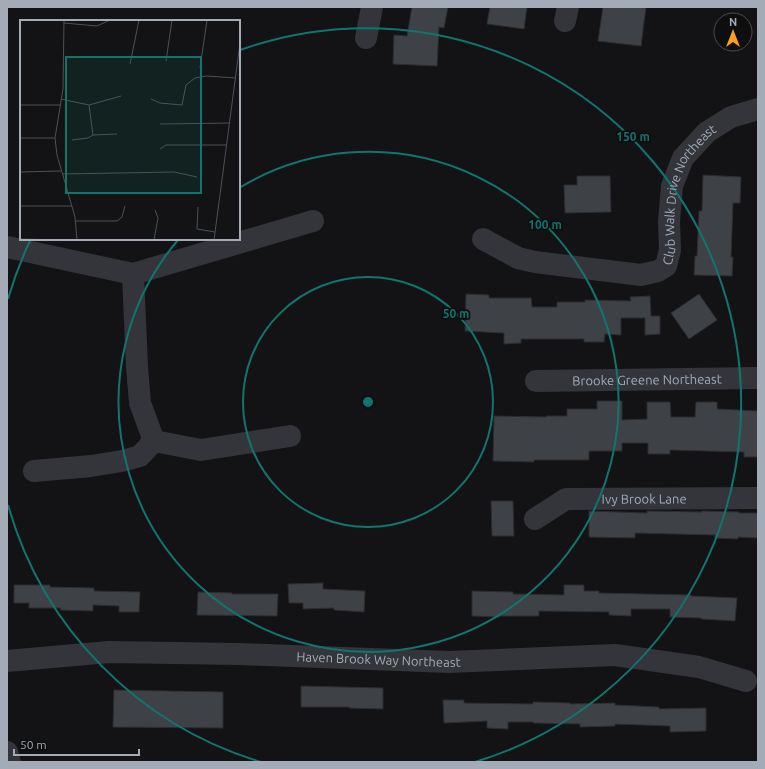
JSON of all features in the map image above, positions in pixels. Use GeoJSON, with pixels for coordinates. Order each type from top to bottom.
{"type":"FeatureCollection","features":[{"type":"Feature","properties":{"kind":"street"},"geometry":{"type":"LineString","coordinates":[[366,38],[372,7]]}},
{"type":"Feature","properties":{"kind":"street","name":"Club Walk Drive Northeast"},"geometry":{"type":"LineString","coordinates":[[483,239],[518,258],[535,262],[641,275],[658,271],[666,266],[670,250],[669,221],[672,186],[683,158],[707,132],[731,117],[758,110]]}},
{"type":"Feature","properties":{"kind":"street"},"geometry":{"type":"LineString","coordinates":[[7,247],[133,274],[313,221]]}},
{"type":"Feature","properties":{"kind":"street"},"geometry":{"type":"LineString","coordinates":[[133,274],[136,368],[140,403],[154,441]]}},
{"type":"Feature","properties":{"kind":"street","name":"Brooke Greene Northeast"},"geometry":{"type":"LineString","coordinates":[[536,381],[758,378]]}},
{"type":"Feature","properties":{"kind":"street"},"geometry":{"type":"LineString","coordinates":[[154,441],[201,450],[290,436]]}},
{"type":"Feature","properties":{"kind":"street"},"geometry":{"type":"LineString","coordinates":[[34,471],[91,466],[122,461],[140,456],[154,441]]}},
{"type":"Feature","properties":{"kind":"street","name":"Ivy Brook Lane"},"geometry":{"type":"LineString","coordinates":[[535,519],[566,499],[758,498]]}},
{"type":"Feature","properties":{"kind":"street","name":"Haven Brook Way Northeast"},"geometry":{"type":"LineString","coordinates":[[7,661],[109,652],[239,654],[449,662],[615,655],[699,667],[746,681]]}},
{"type":"Feature","properties":{"kind":"street"},"geometry":{"type":"LineString","coordinates":[[7,752],[10,762]]}},
{"type":"Feature","properties":{"kind":"building"},"geometry":{"type":"Polygon","coordinates":[[[412,7],[448,7],[444,28],[439,27],[437,66],[393,64],[394,35],[407,36],[412,7]]]}},
{"type":"Feature","properties":{"kind":"building"},"geometry":{"type":"Polygon","coordinates":[[[490,7],[527,7],[524,29],[487,24],[490,7]]]}},
{"type":"Feature","properties":{"kind":"building"},"geometry":{"type":"Polygon","coordinates":[[[603,7],[646,7],[641,46],[598,41],[603,7]]]}},
{"type":"Feature","properties":{"kind":"building"},"geometry":{"type":"Polygon","coordinates":[[[703,175],[741,177],[740,203],[733,203],[731,257],[733,257],[732,276],[694,275],[695,256],[697,256],[699,211],[702,211],[703,175]]]}},
{"type":"Feature","properties":{"kind":"building"},"geometry":{"type":"Polygon","coordinates":[[[577,176],[610,176],[611,212],[565,213],[564,185],[577,185],[577,176]]]}},
{"type":"Feature","properties":{"kind":"building"},"geometry":{"type":"Polygon","coordinates":[[[466,294],[489,295],[489,298],[531,298],[532,307],[557,307],[557,302],[585,302],[585,300],[631,301],[630,297],[650,296],[651,316],[660,316],[660,334],[645,335],[645,318],[621,318],[621,335],[605,334],[604,342],[584,342],[584,339],[521,339],[521,343],[504,344],[504,333],[465,331],[466,294]]]}},
{"type":"Feature","properties":{"kind":"building"},"geometry":{"type":"Polygon","coordinates":[[[699,294],[717,320],[689,339],[671,313],[699,294]]]}},
{"type":"Feature","properties":{"kind":"building"},"geometry":{"type":"Polygon","coordinates":[[[597,401],[622,401],[622,420],[647,419],[647,402],[670,402],[671,417],[695,417],[696,402],[717,402],[717,409],[758,411],[758,457],[744,457],[744,452],[670,450],[670,454],[648,454],[648,443],[622,443],[622,451],[589,451],[589,460],[534,460],[534,462],[493,461],[494,416],[567,416],[567,409],[597,409],[597,401]]]}},
{"type":"Feature","properties":{"kind":"building"},"geometry":{"type":"Polygon","coordinates":[[[491,501],[513,501],[514,536],[492,536],[491,501]]]}},
{"type":"Feature","properties":{"kind":"building"},"geometry":{"type":"Polygon","coordinates":[[[589,511],[647,513],[647,511],[702,511],[758,513],[758,538],[738,537],[738,539],[715,538],[715,535],[635,533],[635,538],[589,537],[589,511]]]}},
{"type":"Feature","properties":{"kind":"building"},"geometry":{"type":"Polygon","coordinates":[[[323,583],[323,589],[365,591],[364,612],[334,610],[334,608],[303,609],[303,603],[289,603],[288,584],[323,583]]]}},
{"type":"Feature","properties":{"kind":"building"},"geometry":{"type":"Polygon","coordinates":[[[14,585],[50,585],[50,587],[94,588],[94,591],[140,592],[139,612],[119,612],[119,606],[93,605],[93,611],[60,610],[61,608],[29,608],[29,603],[14,603],[14,585]]]}},
{"type":"Feature","properties":{"kind":"building"},"geometry":{"type":"Polygon","coordinates":[[[564,585],[584,585],[584,591],[599,591],[599,593],[691,595],[737,598],[735,621],[670,617],[670,609],[631,609],[631,616],[609,615],[609,612],[539,611],[539,616],[472,616],[472,591],[513,592],[513,594],[564,595],[564,585]]]}},
{"type":"Feature","properties":{"kind":"building"},"geometry":{"type":"Polygon","coordinates":[[[198,592],[278,594],[277,616],[197,615],[198,592]]]}},
{"type":"Feature","properties":{"kind":"building"},"geometry":{"type":"Polygon","coordinates":[[[301,686],[383,688],[383,709],[301,707],[301,686]]]}},
{"type":"Feature","properties":{"kind":"building"},"geometry":{"type":"Polygon","coordinates":[[[114,690],[223,692],[223,728],[113,727],[114,690]]]}},
{"type":"Feature","properties":{"kind":"building"},"geometry":{"type":"Polygon","coordinates":[[[443,700],[464,700],[464,703],[615,703],[615,705],[659,707],[659,709],[706,708],[706,731],[670,732],[670,726],[615,724],[615,726],[580,727],[580,724],[508,722],[508,729],[487,728],[487,721],[444,723],[443,700]]]}}]}
